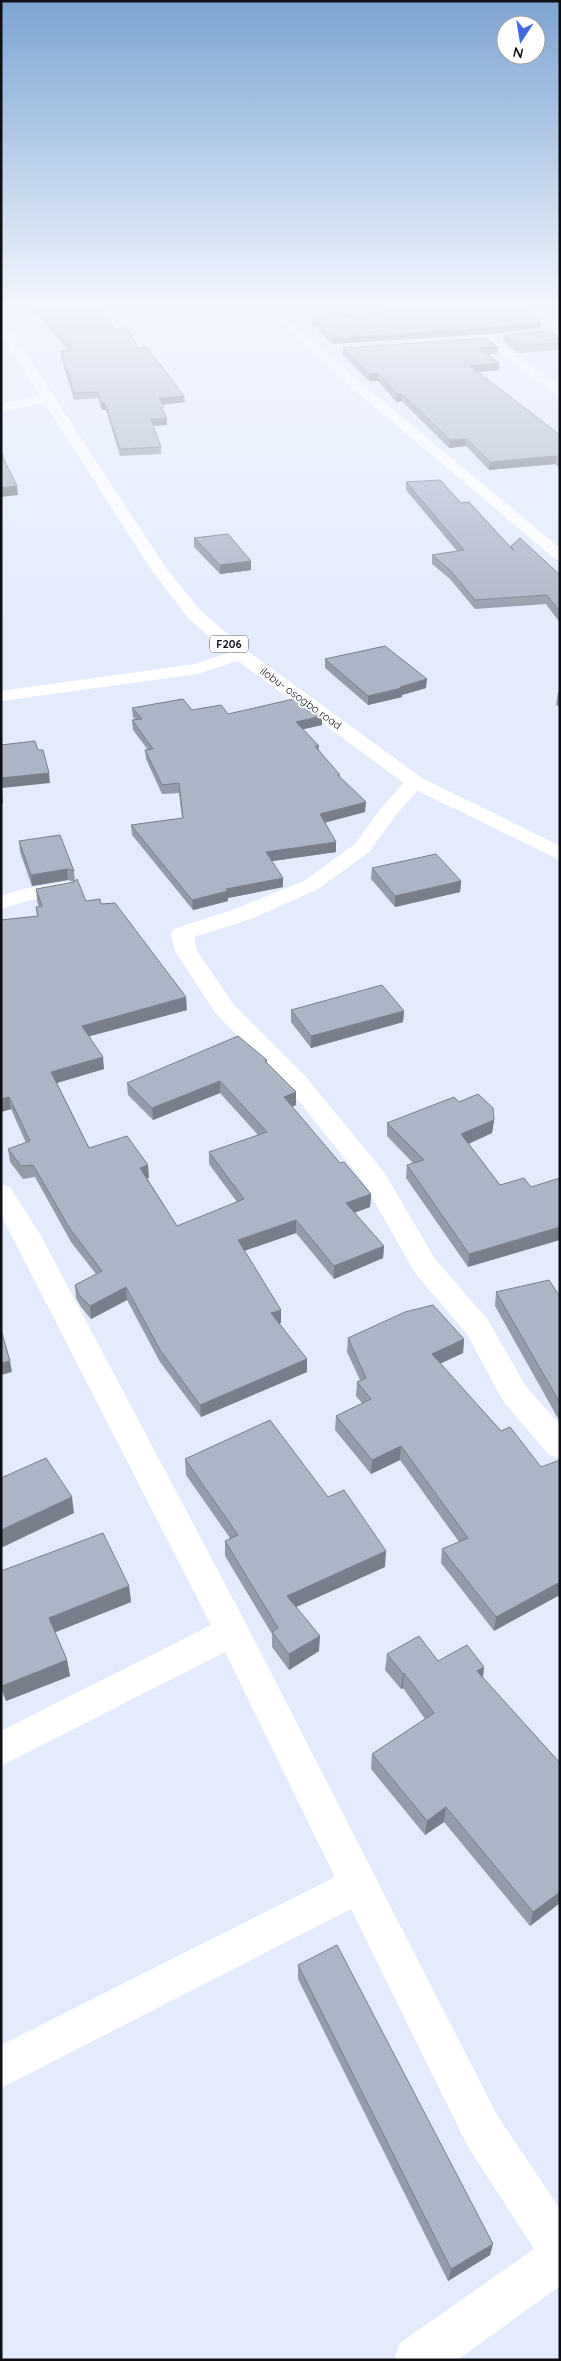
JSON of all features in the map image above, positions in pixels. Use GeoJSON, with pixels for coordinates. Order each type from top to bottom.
{"type":"FeatureCollection","features":[{"type":"Feature","properties":{"kind":"main road","name":"ilobu- osogbo road"},"geometry":{"type":"LineString","coordinates":[[57,412],[160,571],[195,615],[240,654],[415,782],[560,854]]}},
{"type":"Feature","properties":{"kind":"street"},"geometry":{"type":"LineString","coordinates":[[389,412],[560,556]]}},
{"type":"Feature","properties":{"kind":"street"},"geometry":{"type":"LineString","coordinates":[[1,696],[198,669],[240,654]]}},
{"type":"Feature","properties":{"kind":"street"},"geometry":{"type":"LineString","coordinates":[[415,782],[389,811],[362,848],[311,885],[243,914],[182,934],[186,951],[225,1010],[296,1080],[375,1178],[425,1266],[478,1327],[514,1393],[560,1446]]}},
{"type":"Feature","properties":{"kind":"street"},"geometry":{"type":"LineString","coordinates":[[1,902],[23,895],[68,888]]}},
{"type":"Feature","properties":{"kind":"street"},"geometry":{"type":"LineString","coordinates":[[1,1193],[26,1234],[232,1631],[482,2130],[560,2249]]}},
{"type":"Feature","properties":{"kind":"street"},"geometry":{"type":"LineString","coordinates":[[1,1749],[232,1631]]}},
{"type":"Feature","properties":{"kind":"street"},"geometry":{"type":"LineString","coordinates":[[1,2067],[359,1885]]}},
{"type":"Feature","properties":{"kind":"street"},"geometry":{"type":"LineString","coordinates":[[417,2360],[560,2258]]}},
{"type":"Feature","properties":{"kind":"building"},"geometry":{"type":"Polygon","coordinates":[[[108,412],[164,412],[167,418],[151,419],[161,447],[120,449],[108,412]]]}},
{"type":"Feature","properties":{"kind":"building"},"geometry":{"type":"Polygon","coordinates":[[[421,412],[530,412],[560,435],[560,460],[556,456],[490,462],[467,439],[450,440],[421,412]]]}},
{"type":"Feature","properties":{"kind":"building"},"geometry":{"type":"Polygon","coordinates":[[[1,451],[5,462],[17,486],[1,488],[1,451]]]}},
{"type":"Feature","properties":{"kind":"building"},"geometry":{"type":"Polygon","coordinates":[[[440,480],[461,503],[469,502],[514,551],[511,546],[520,538],[560,575],[560,612],[547,595],[475,600],[451,571],[432,555],[464,550],[406,482],[440,480]]]}},
{"type":"Feature","properties":{"kind":"building"},"geometry":{"type":"Polygon","coordinates":[[[228,534],[251,561],[220,565],[194,538],[228,534]]]}},
{"type":"Feature","properties":{"kind":"building"},"geometry":{"type":"Polygon","coordinates":[[[385,646],[427,679],[400,687],[402,688],[368,696],[325,659],[385,646]]]}},
{"type":"Feature","properties":{"kind":"building"},"geometry":{"type":"Polygon","coordinates":[[[298,698],[322,716],[296,722],[319,746],[315,746],[340,775],[338,775],[366,802],[320,814],[336,842],[266,852],[283,878],[226,889],[228,891],[192,900],[131,825],[183,818],[179,783],[162,785],[145,750],[153,749],[132,720],[142,719],[132,708],[183,699],[192,710],[221,705],[228,714],[298,698]]]}},
{"type":"Feature","properties":{"kind":"building"},"geometry":{"type":"Polygon","coordinates":[[[35,741],[38,750],[43,750],[49,773],[1,778],[1,745],[35,741]]]}},
{"type":"Feature","properties":{"kind":"building"},"geometry":{"type":"Polygon","coordinates":[[[60,835],[74,871],[67,869],[31,875],[19,841],[60,835]]]}},
{"type":"Feature","properties":{"kind":"building"},"geometry":{"type":"Polygon","coordinates":[[[436,854],[461,881],[395,896],[372,868],[436,854]]]}},
{"type":"Feature","properties":{"kind":"building"},"geometry":{"type":"Polygon","coordinates":[[[77,879],[86,901],[100,899],[101,904],[115,903],[186,997],[82,1026],[103,1057],[51,1072],[89,1148],[127,1136],[148,1165],[140,1168],[177,1226],[244,1199],[209,1152],[267,1132],[220,1081],[152,1108],[127,1083],[238,1036],[267,1060],[265,1061],[296,1092],[284,1097],[340,1163],[344,1162],[371,1194],[346,1203],[384,1246],[334,1266],[296,1220],[238,1240],[281,1310],[271,1313],[307,1359],[200,1405],[160,1350],[126,1287],[90,1306],[79,1295],[75,1285],[102,1271],[70,1229],[33,1165],[21,1166],[8,1149],[30,1141],[9,1097],[1,1099],[1,920],[38,916],[36,907],[42,906],[36,889],[74,882],[77,879]]]}},
{"type":"Feature","properties":{"kind":"building"},"geometry":{"type":"Polygon","coordinates":[[[382,985],[404,1011],[311,1036],[291,1010],[382,985]]]}},
{"type":"Feature","properties":{"kind":"building"},"geometry":{"type":"Polygon","coordinates":[[[478,1094],[493,1108],[494,1120],[461,1134],[500,1185],[524,1178],[531,1187],[560,1178],[560,1227],[469,1254],[407,1165],[424,1160],[387,1123],[454,1097],[459,1102],[478,1094]]]}},
{"type":"Feature","properties":{"kind":"building"},"geometry":{"type":"Polygon","coordinates":[[[549,1280],[560,1297],[560,1403],[496,1292],[549,1280]]]}},
{"type":"Feature","properties":{"kind":"building"},"geometry":{"type":"Polygon","coordinates":[[[433,1305],[464,1339],[432,1354],[501,1431],[510,1427],[541,1467],[560,1460],[560,1582],[496,1617],[442,1549],[468,1538],[401,1446],[372,1460],[336,1416],[371,1399],[357,1382],[366,1378],[348,1338],[405,1312],[433,1305]]]}},
{"type":"Feature","properties":{"kind":"building"},"geometry":{"type":"Polygon","coordinates":[[[1,1330],[10,1361],[1,1363],[1,1330]]]}},
{"type":"Feature","properties":{"kind":"building"},"geometry":{"type":"Polygon","coordinates":[[[270,1420],[328,1497],[344,1490],[386,1551],[287,1596],[320,1636],[289,1654],[272,1632],[278,1628],[225,1541],[238,1535],[185,1459],[270,1420]]]}},
{"type":"Feature","properties":{"kind":"building"},"geometry":{"type":"Polygon","coordinates":[[[46,1458],[72,1497],[1,1530],[1,1478],[46,1458]]]}},
{"type":"Feature","properties":{"kind":"building"},"geometry":{"type":"Polygon","coordinates":[[[103,1533],[129,1586],[49,1618],[67,1660],[2,1686],[1,1571],[103,1533]]]}},
{"type":"Feature","properties":{"kind":"building"},"geometry":{"type":"Polygon","coordinates":[[[419,1636],[438,1661],[467,1645],[484,1667],[477,1671],[560,1763],[560,1892],[533,1912],[446,1807],[427,1821],[372,1754],[434,1713],[387,1654],[419,1636]]]}},
{"type":"Feature","properties":{"kind":"building"},"geometry":{"type":"Polygon","coordinates":[[[337,1945],[493,2244],[451,2269],[298,1965],[337,1945]]]}}]}
